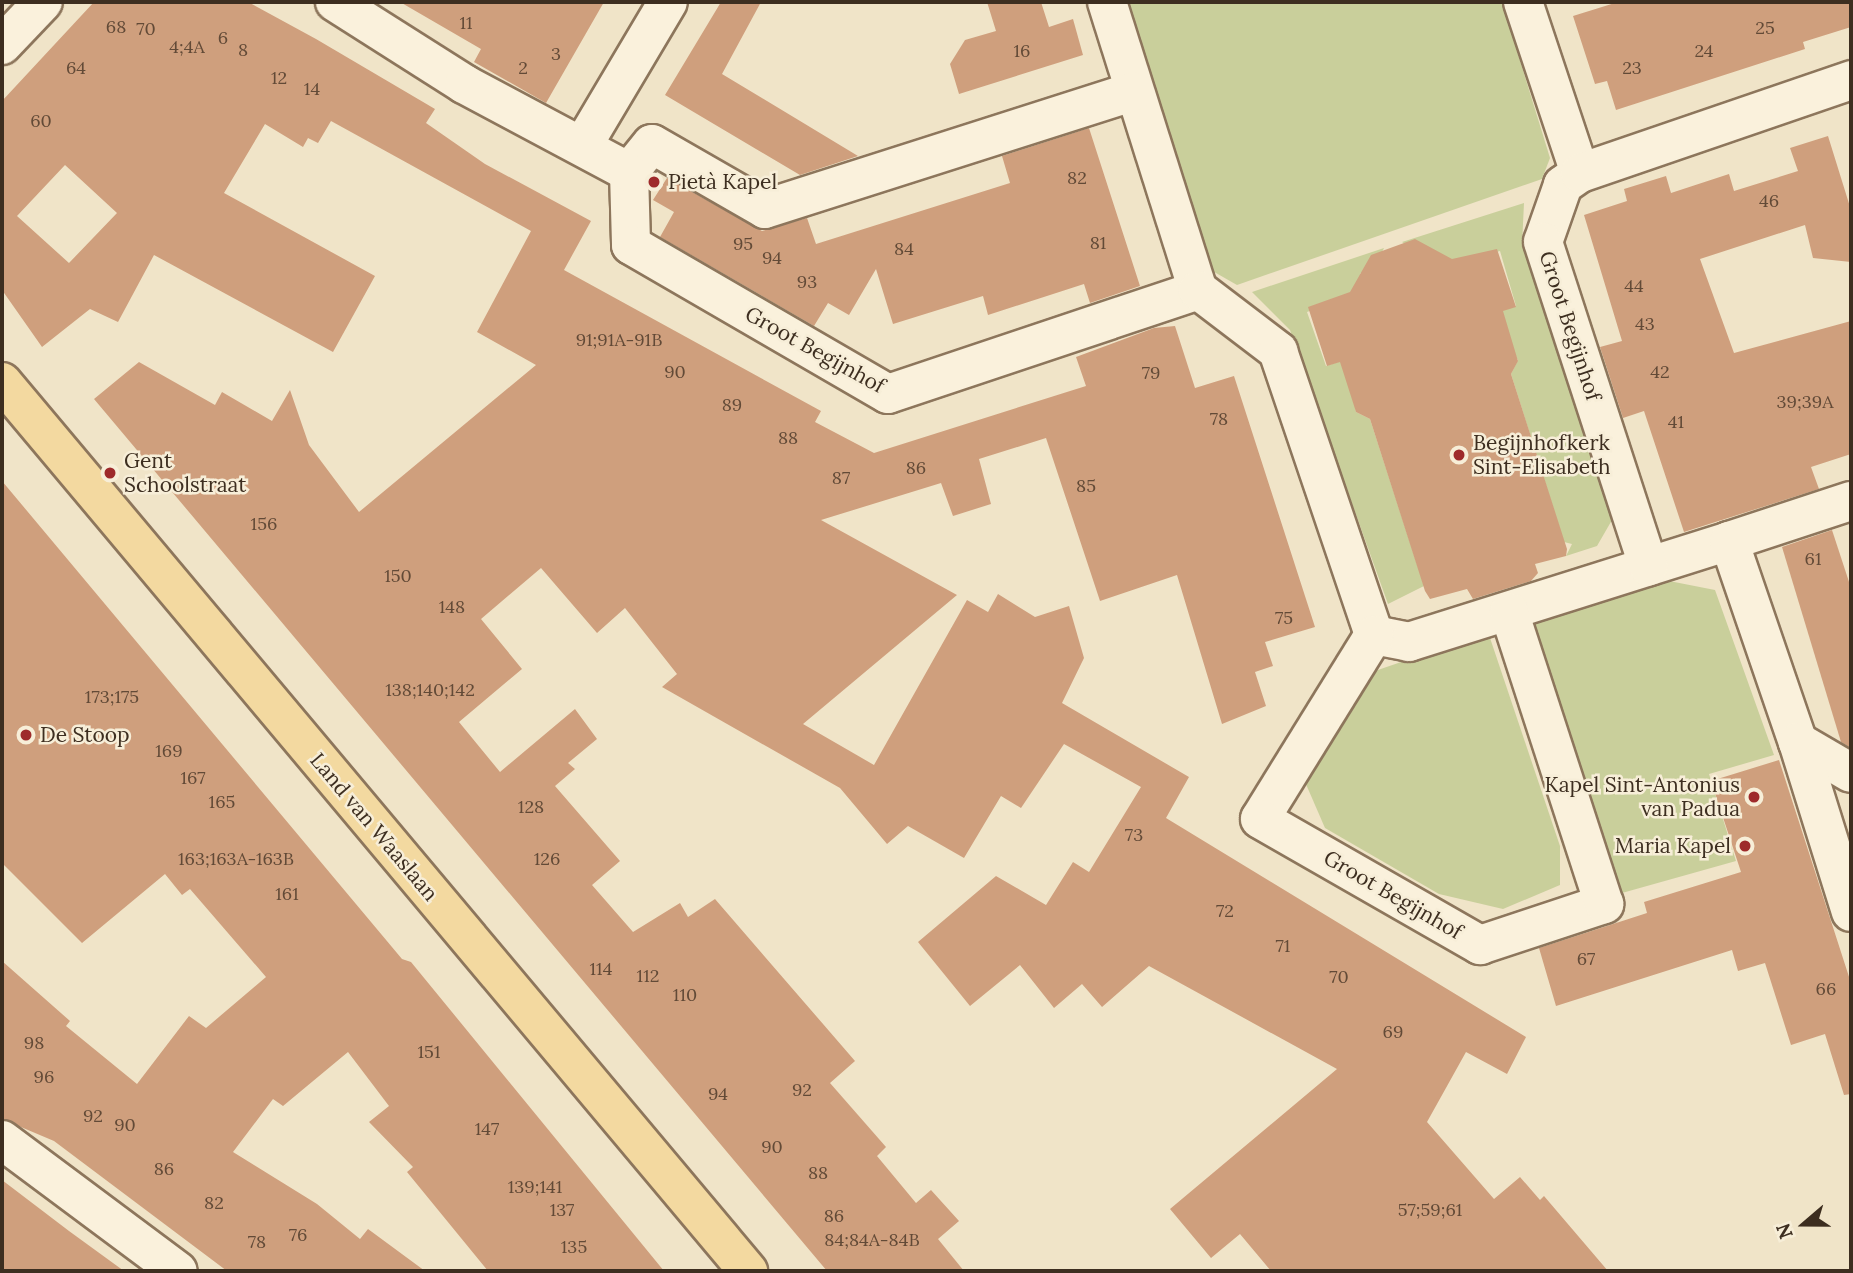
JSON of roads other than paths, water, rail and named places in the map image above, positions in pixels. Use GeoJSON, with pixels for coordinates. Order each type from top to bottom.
{"type":"FeatureCollection","features":[{"type":"Feature","properties":{"kind":"main road","name":"Land van Waaslaan"},"geometry":{"type":"LineString","coordinates":[[2,382],[748,1271]]}},
{"type":"Feature","properties":{"kind":"street"},"geometry":{"type":"LineString","coordinates":[[2,45],[43,2]]}},
{"type":"Feature","properties":{"kind":"street"},"geometry":{"type":"LineString","coordinates":[[335,2],[464,84],[583,145],[629,172],[652,144],[765,209],[1134,91]]}},
{"type":"Feature","properties":{"kind":"street"},"geometry":{"type":"LineString","coordinates":[[583,145],[668,2]]}},
{"type":"Feature","properties":{"kind":"street"},"geometry":{"type":"LineString","coordinates":[[1107,2],[1198,290],[1278,351],[1374,635],[1409,642],[1851,501]]}},
{"type":"Feature","properties":{"kind":"street"},"geometry":{"type":"LineString","coordinates":[[1523,2],[1580,173],[1851,80]]}},
{"type":"Feature","properties":{"kind":"street","name":"Groot Begijnhof"},"geometry":{"type":"LineString","coordinates":[[629,172],[631,244],[888,394],[1198,290]]}},
{"type":"Feature","properties":{"kind":"street","name":"Groot Begijnhof"},"geometry":{"type":"LineString","coordinates":[[1580,173],[1563,185],[1543,242],[1648,566]]}},
{"type":"Feature","properties":{"kind":"street"},"geometry":{"type":"LineString","coordinates":[[1728,541],[1798,742],[1851,912]]}},
{"type":"Feature","properties":{"kind":"street","name":"Groot Begijnhof"},"geometry":{"type":"LineString","coordinates":[[1374,635],[1259,819],[1480,945],[1604,904],[1509,612]]}},
{"type":"Feature","properties":{"kind":"street"},"geometry":{"type":"LineString","coordinates":[[1798,742],[1851,773]]}},
{"type":"Feature","properties":{"kind":"street"},"geometry":{"type":"LineString","coordinates":[[2,1140],[178,1271]]}},
{"type":"Feature","properties":{"kind":"place","name":"Pietà Kapel"},"geometry":{"type":"Point","coordinates":[654,182]}},
{"type":"Feature","properties":{"kind":"place","name":"Begijnhofkerk Sint-Elisabeth"},"geometry":{"type":"Point","coordinates":[1459,455]}},
{"type":"Feature","properties":{"kind":"place","name":"Gent Schoolstraat"},"geometry":{"type":"Point","coordinates":[110,473]}},
{"type":"Feature","properties":{"kind":"place","name":"De Stoop"},"geometry":{"type":"Point","coordinates":[26,735]}},
{"type":"Feature","properties":{"kind":"place","name":"Kapel Sint-Antonius van Padua"},"geometry":{"type":"Point","coordinates":[1754,797]}},
{"type":"Feature","properties":{"kind":"place","name":"Maria Kapel"},"geometry":{"type":"Point","coordinates":[1745,846]}}]}
